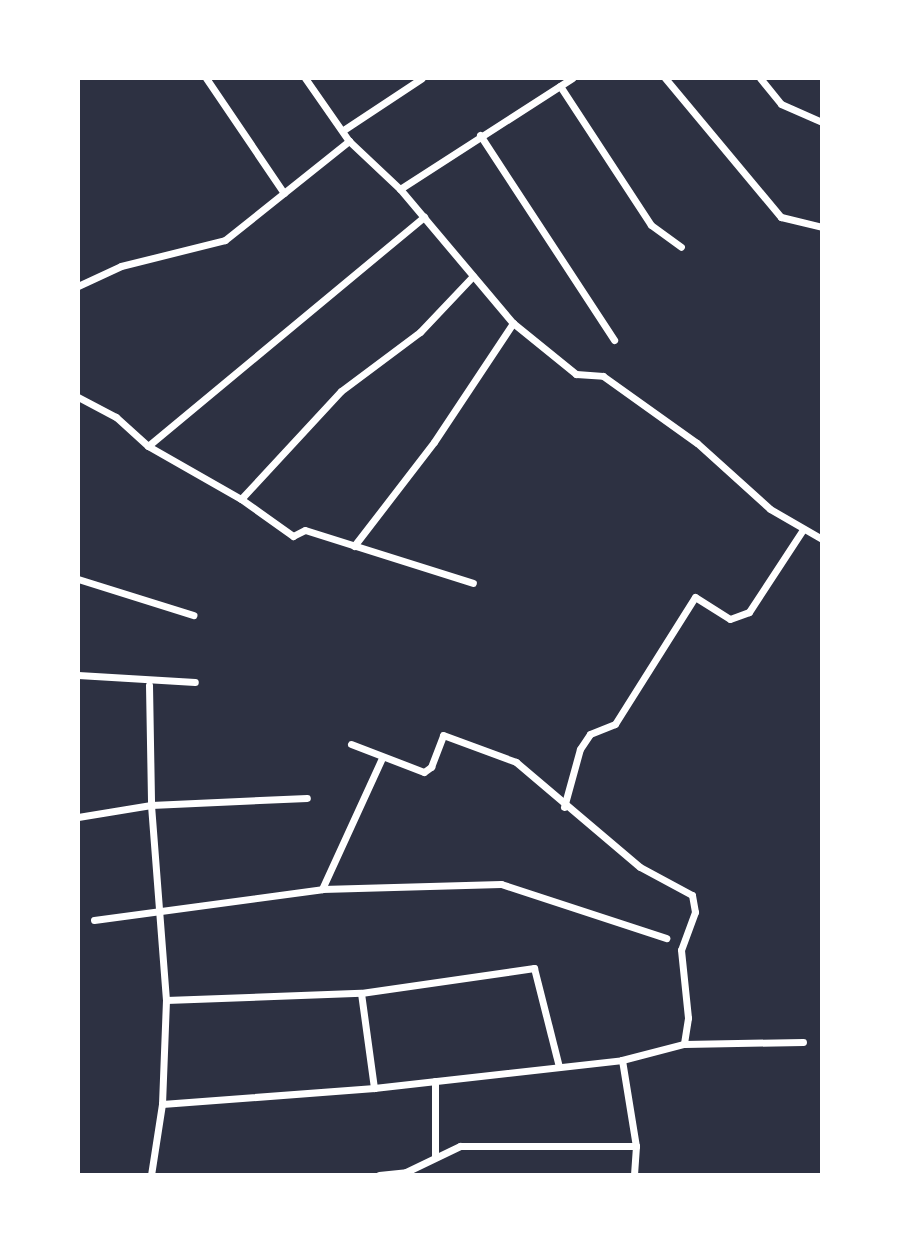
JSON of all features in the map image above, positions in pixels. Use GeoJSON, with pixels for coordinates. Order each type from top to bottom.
{"type":"FeatureCollection","features":[{"type":"Feature","properties":{"kind":"street"},"geometry":{"type":"LineString","coordinates":[[206,78],[284,193]]}},
{"type":"Feature","properties":{"kind":"street"},"geometry":{"type":"LineString","coordinates":[[305,78],[345,129],[349,141],[400,189],[513,323],[576,374],[603,376],[697,443],[802,531],[822,539]]}},
{"type":"Feature","properties":{"kind":"street"},"geometry":{"type":"LineString","coordinates":[[345,129],[422,78]]}},
{"type":"Feature","properties":{"kind":"street"},"geometry":{"type":"LineString","coordinates":[[400,189],[572,78]]}},
{"type":"Feature","properties":{"kind":"street"},"geometry":{"type":"LineString","coordinates":[[665,78],[781,217],[822,227]]}},
{"type":"Feature","properties":{"kind":"street"},"geometry":{"type":"LineString","coordinates":[[760,78],[781,104],[822,122]]}},
{"type":"Feature","properties":{"kind":"street"},"geometry":{"type":"LineString","coordinates":[[560,86],[651,225],[681,247]]}},
{"type":"Feature","properties":{"kind":"street"},"geometry":{"type":"LineString","coordinates":[[480,135],[614,340]]}},
{"type":"Feature","properties":{"kind":"street"},"geometry":{"type":"LineString","coordinates":[[78,286],[121,266],[225,240],[349,141]]}},
{"type":"Feature","properties":{"kind":"street"},"geometry":{"type":"LineString","coordinates":[[148,446],[424,217]]}},
{"type":"Feature","properties":{"kind":"street"},"geometry":{"type":"LineString","coordinates":[[241,499],[341,391],[420,332],[473,276]]}},
{"type":"Feature","properties":{"kind":"street"},"geometry":{"type":"LineString","coordinates":[[354,546],[434,442],[513,323]]}},
{"type":"Feature","properties":{"kind":"street"},"geometry":{"type":"LineString","coordinates":[[78,397],[116,417],[148,446],[241,499],[293,536],[305,530],[473,583]]}},
{"type":"Feature","properties":{"kind":"street"},"geometry":{"type":"LineString","coordinates":[[564,807],[580,749],[590,734],[615,724],[695,597],[730,619],[749,612],[802,531]]}},
{"type":"Feature","properties":{"kind":"street"},"geometry":{"type":"LineString","coordinates":[[78,579],[193,615]]}},
{"type":"Feature","properties":{"kind":"street"},"geometry":{"type":"LineString","coordinates":[[78,675],[154,676],[195,682]]}},
{"type":"Feature","properties":{"kind":"street"},"geometry":{"type":"LineString","coordinates":[[149,685],[151,805],[166,1000],[162,1104],[151,1175]]}},
{"type":"Feature","properties":{"kind":"street"},"geometry":{"type":"LineString","coordinates":[[351,744],[382,758],[428,771],[439,738],[447,735],[516,762],[564,807],[640,867],[692,895],[695,912],[681,950],[688,1018],[684,1044]]}},
{"type":"Feature","properties":{"kind":"street"},"geometry":{"type":"LineString","coordinates":[[322,889],[382,758]]}},
{"type":"Feature","properties":{"kind":"street"},"geometry":{"type":"LineString","coordinates":[[78,817],[151,805],[307,798]]}},
{"type":"Feature","properties":{"kind":"street"},"geometry":{"type":"LineString","coordinates":[[94,920],[159,908],[322,889],[501,884],[666,938]]}},
{"type":"Feature","properties":{"kind":"street"},"geometry":{"type":"LineString","coordinates":[[166,1000],[361,993],[534,968],[559,1067]]}},
{"type":"Feature","properties":{"kind":"street"},"geometry":{"type":"LineString","coordinates":[[361,993],[374,1088]]}},
{"type":"Feature","properties":{"kind":"street"},"geometry":{"type":"LineString","coordinates":[[162,1104],[238,1102],[622,1060],[684,1044],[803,1042]]}},
{"type":"Feature","properties":{"kind":"street"},"geometry":{"type":"LineString","coordinates":[[622,1060],[636,1146],[634,1175]]}},
{"type":"Feature","properties":{"kind":"street"},"geometry":{"type":"LineString","coordinates":[[435,1081],[435,1157]]}},
{"type":"Feature","properties":{"kind":"street"},"geometry":{"type":"LineString","coordinates":[[379,1175],[406,1172],[460,1146],[636,1146]]}}]}
